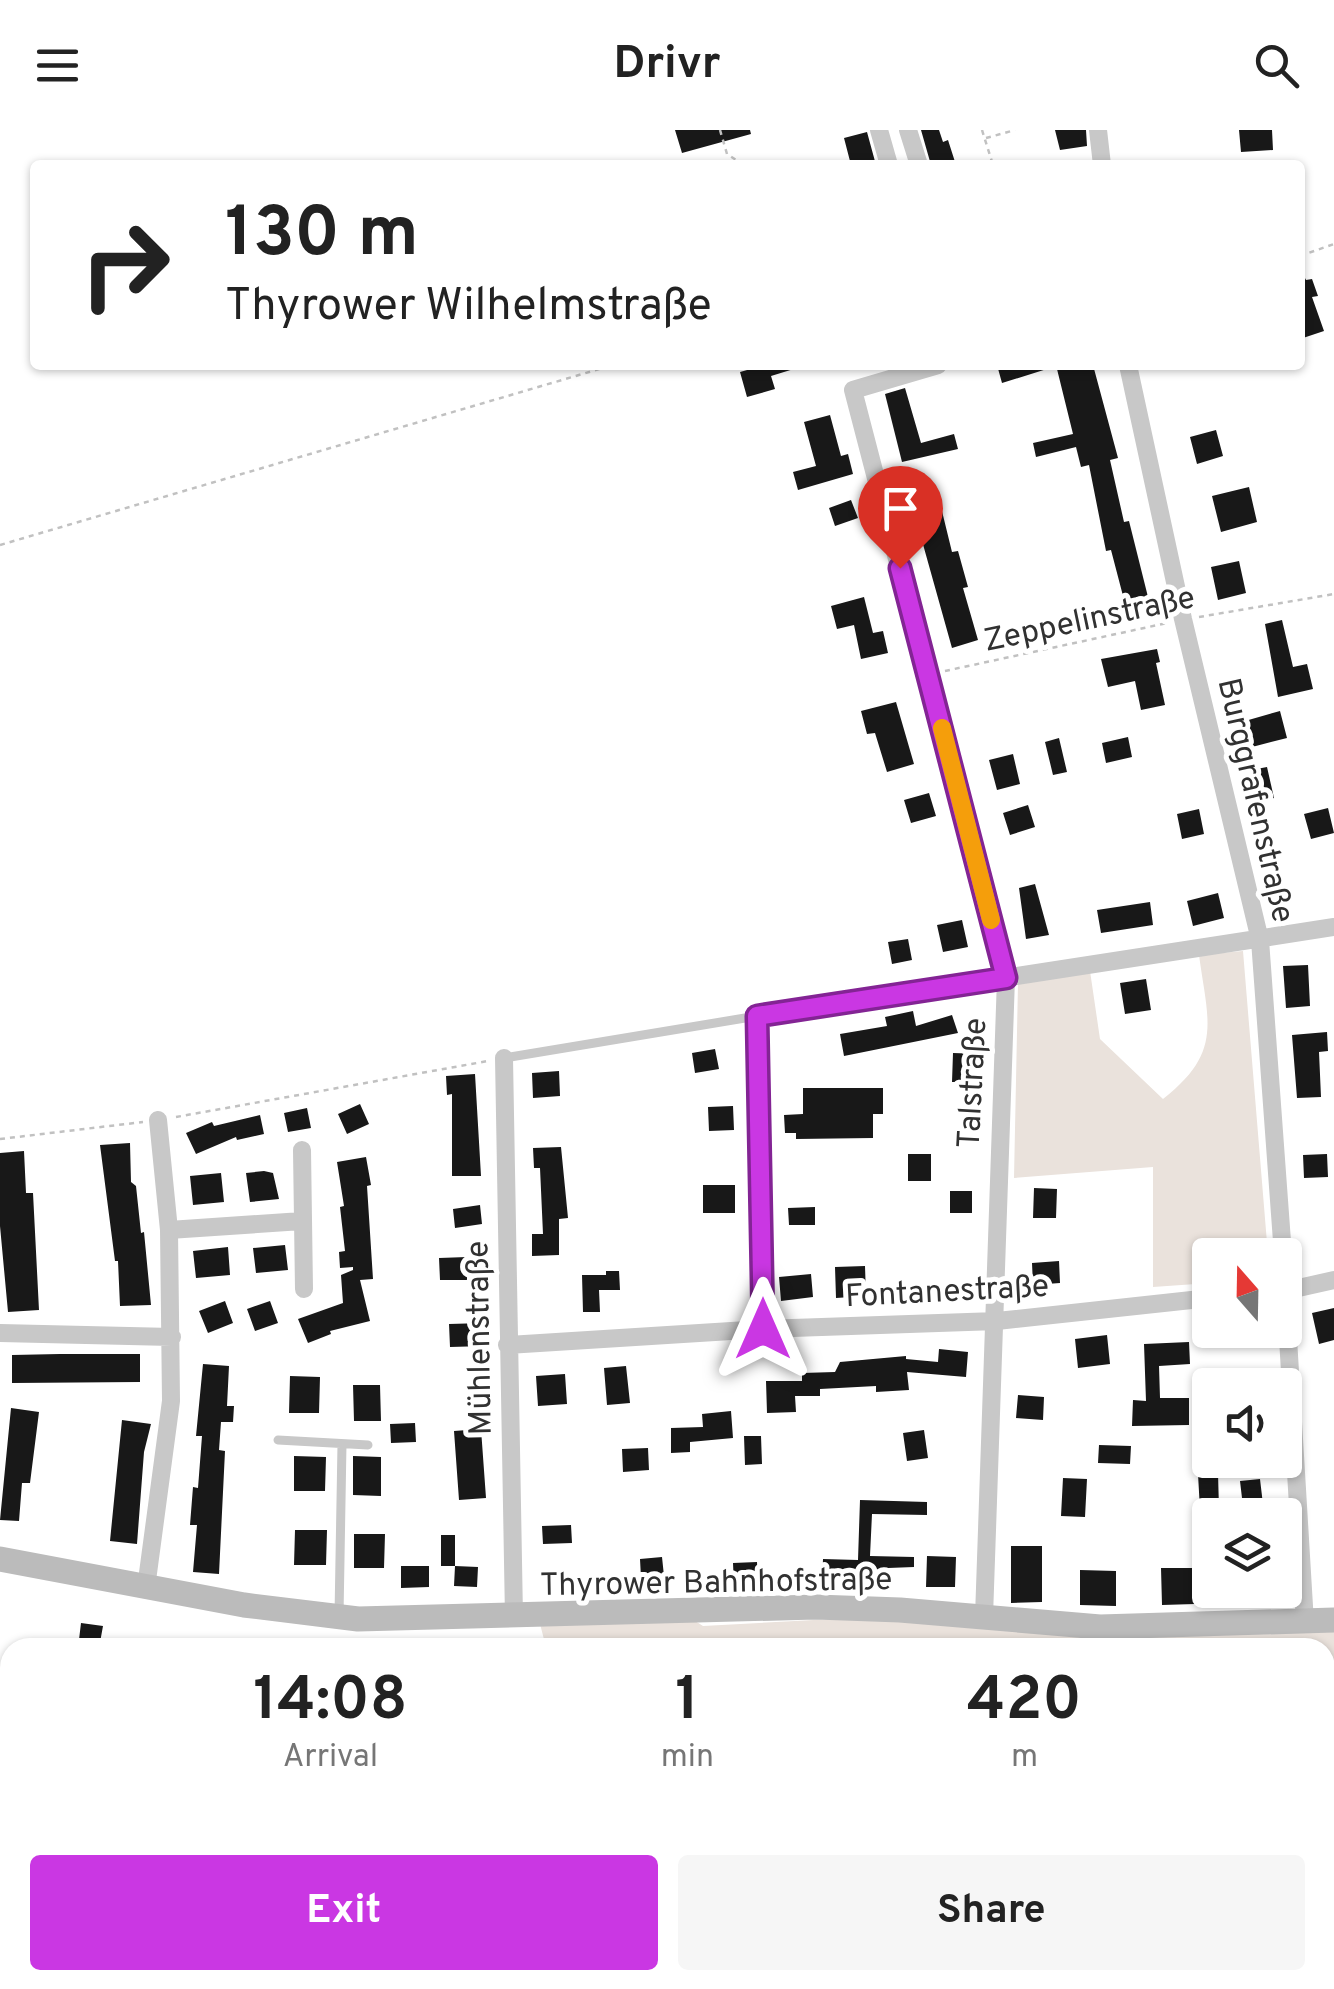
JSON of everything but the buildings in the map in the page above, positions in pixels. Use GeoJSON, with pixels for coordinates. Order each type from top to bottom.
{"type":"FeatureCollection","features":[{"type":"Feature","properties":{"kind":"main road","name":"Thyrower Bahnhofstraße"},"geometry":{"type":"LineString","coordinates":[[0,1560],[146,1588],[339,1617],[399,1620],[816,1607],[1100,1627],[1334,1620]]}},
{"type":"Feature","properties":{"kind":"street"},"geometry":{"type":"LineString","coordinates":[[879,130],[888,160]]}},
{"type":"Feature","properties":{"kind":"street"},"geometry":{"type":"LineString","coordinates":[[908,130],[917,160]]}},
{"type":"Feature","properties":{"kind":"street"},"geometry":{"type":"LineString","coordinates":[[1098,130],[1101,160]]}},
{"type":"Feature","properties":{"kind":"street","name":"Talstraße"},"geometry":{"type":"LineString","coordinates":[[921,370],[853,390],[1006,978],[984,1617]]}},
{"type":"Feature","properties":{"kind":"street","name":"Burggrafenstraße"},"geometry":{"type":"LineString","coordinates":[[1129,370],[1183,619],[1260,940],[1281,1238]]}},
{"type":"Feature","properties":{"kind":"street"},"geometry":{"type":"LineString","coordinates":[[763,1329],[757,1016],[1334,927]]}},
{"type":"Feature","properties":{"kind":"street","name":"Mühlenstraße"},"geometry":{"type":"LineString","coordinates":[[504,1058],[514,1617]]}},
{"type":"Feature","properties":{"kind":"street"},"geometry":{"type":"LineString","coordinates":[[146,1588],[171,1400],[169,1230],[158,1120]]}},
{"type":"Feature","properties":{"kind":"street"},"geometry":{"type":"LineString","coordinates":[[302,1150],[304,1289]]}},
{"type":"Feature","properties":{"kind":"street"},"geometry":{"type":"LineString","coordinates":[[169,1230],[302,1221]]}},
{"type":"Feature","properties":{"kind":"street"},"geometry":{"type":"LineString","coordinates":[[1302,1287],[1334,1280]]}},
{"type":"Feature","properties":{"kind":"street","name":"Fontanestraße"},"geometry":{"type":"LineString","coordinates":[[508,1345],[763,1329],[997,1321],[1192,1300]]}},
{"type":"Feature","properties":{"kind":"street"},"geometry":{"type":"LineString","coordinates":[[0,1333],[172,1337]]}},
{"type":"Feature","properties":{"kind":"street"},"geometry":{"type":"LineString","coordinates":[[1288,1348],[1305,1622]]}},
{"type":"Feature","properties":{"kind":"lane"},"geometry":{"type":"LineString","coordinates":[[504,1058],[757,1016]]}},
{"type":"Feature","properties":{"kind":"lane"},"geometry":{"type":"LineString","coordinates":[[278,1440],[368,1445]]}},
{"type":"Feature","properties":{"kind":"lane"},"geometry":{"type":"LineString","coordinates":[[339,1617],[342,1444]]}},
{"type":"Feature","properties":{"kind":"path"},"geometry":{"type":"LineString","coordinates":[[720,130],[727,154],[736,160]]}},
{"type":"Feature","properties":{"kind":"path"},"geometry":{"type":"LineString","coordinates":[[982,130],[992,160]]}},
{"type":"Feature","properties":{"kind":"path"},"geometry":{"type":"LineString","coordinates":[[985,138],[1014,130]]}},
{"type":"Feature","properties":{"kind":"path"},"geometry":{"type":"LineString","coordinates":[[1305,254],[1334,244]]}},
{"type":"Feature","properties":{"kind":"path"},"geometry":{"type":"LineString","coordinates":[[0,546],[597,370]]}},
{"type":"Feature","properties":{"kind":"path","name":"Zeppelinstraße"},"geometry":{"type":"LineString","coordinates":[[929,675],[1183,619],[1334,594]]}},
{"type":"Feature","properties":{"kind":"path"},"geometry":{"type":"LineString","coordinates":[[0,1139],[158,1120],[504,1058]]}},
{"type":"Feature","properties":{"kind":"shaded area"},"geometry":{"type":"Polygon","coordinates":[[[1243,951],[1267,1238],[1192,1238],[1192,1284],[1153,1287],[1153,1167],[1014,1178],[1018,983],[1090,971],[1100,1039],[1163,1099],[1195,1066],[1207,1034],[1199,955],[1243,951]]]}},
{"type":"Feature","properties":{"kind":"shaded area"},"geometry":{"type":"Polygon","coordinates":[[[870,1617],[1334,1627],[1334,1638],[544,1638],[540,1624],[692,1619],[703,1626],[870,1617]]]}},
{"type":"Feature","properties":{"kind":"slow traffic"},"geometry":{"type":"LineString","coordinates":[[942,728],[991,920]]}},
{"type":"Feature","properties":{"kind":"route"},"geometry":{"type":"LineString","coordinates":[[763,1329],[757,1016],[1006,978],[900,568]]}}]}
